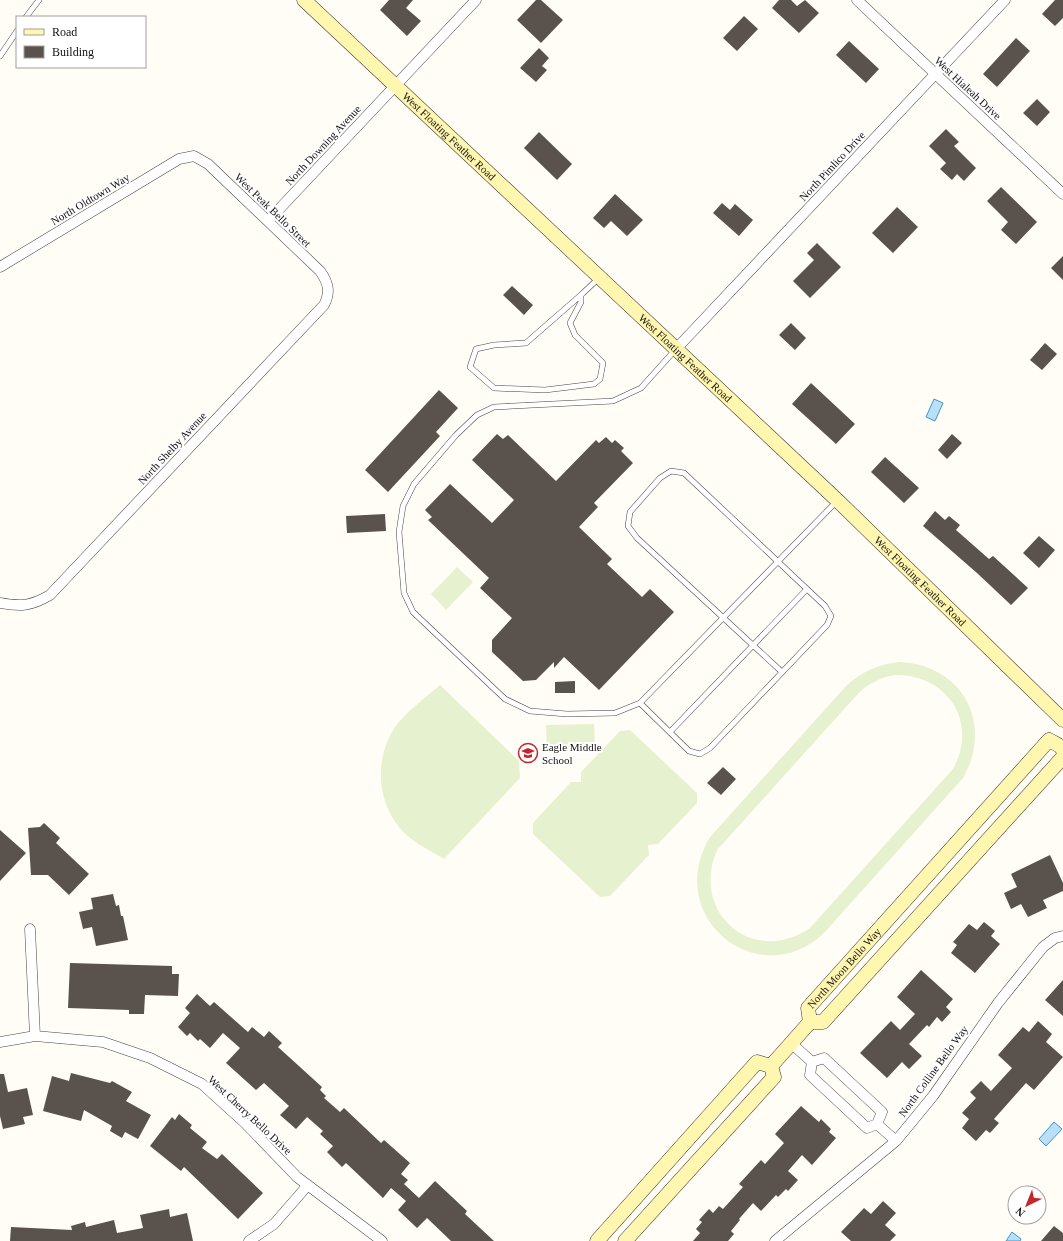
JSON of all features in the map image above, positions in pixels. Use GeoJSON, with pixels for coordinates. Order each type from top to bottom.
{"type":"FeatureCollection","features":[{"type":"Feature","properties":{"kind":"street","name":"West Floating Feather Road"},"geometry":{"type":"LineString","coordinates":[[304,0],[837,500],[1063,720]]}},
{"type":"Feature","properties":{"kind":"street","name":"North Downing Avenue"},"geometry":{"type":"LineString","coordinates":[[268,221],[476,0]]}},
{"type":"Feature","properties":{"kind":"street","name":"West Hialeah Drive"},"geometry":{"type":"LineString","coordinates":[[857,0],[1063,194]]}},
{"type":"Feature","properties":{"kind":"street","name":"North Pimlico Drive"},"geometry":{"type":"LineString","coordinates":[[676,349],[1005,0]]}},
{"type":"Feature","properties":{"kind":"street","name":"West Peak Bello Street"},"geometry":{"type":"LineString","coordinates":[[194,156],[208,164],[320,270],[326,278],[328,287]]}},
{"type":"Feature","properties":{"kind":"street","name":"North Oldtown Way"},"geometry":{"type":"LineString","coordinates":[[0,267],[179,159],[194,156]]}},
{"type":"Feature","properties":{"kind":"street","name":"North Shelby Avenue"},"geometry":{"type":"LineString","coordinates":[[0,603],[16,606],[34,604],[50,595],[324,305],[329,296],[328,287]]}},
{"type":"Feature","properties":{"kind":"street","name":"North Moon Bello Way"},"geometry":{"type":"LineString","coordinates":[[1049,740],[1062,749],[823,1022],[810,1022],[808,1008],[1049,740]]}},
{"type":"Feature","properties":{"kind":"street"},"geometry":{"type":"LineString","coordinates":[[30,929],[35,1036]]}},
{"type":"Feature","properties":{"kind":"street","name":"North Colline Bello Way"},"geometry":{"type":"LineString","coordinates":[[774,1241],[896,1141],[933,1096],[998,1003],[1043,947],[1055,938],[1063,936]]}},
{"type":"Feature","properties":{"kind":"street"},"geometry":{"type":"LineString","coordinates":[[771,1066],[810,1022]]}},
{"type":"Feature","properties":{"kind":"street","name":"West Cherry Bello Drive"},"geometry":{"type":"LineString","coordinates":[[0,1042],[35,1036],[103,1042],[150,1058],[202,1084],[308,1185],[382,1241]]}},
{"type":"Feature","properties":{"kind":"street"},"geometry":{"type":"LineString","coordinates":[[791,1043],[812,1062]]}},
{"type":"Feature","properties":{"kind":"street"},"geometry":{"type":"LineString","coordinates":[[824,1058],[882,1112],[877,1124],[868,1128],[810,1075],[812,1062],[824,1058]]}},
{"type":"Feature","properties":{"kind":"street"},"geometry":{"type":"LineString","coordinates":[[597,1241],[757,1062],[771,1066]]}},
{"type":"Feature","properties":{"kind":"street"},"geometry":{"type":"LineString","coordinates":[[625,1241],[774,1077],[771,1066]]}},
{"type":"Feature","properties":{"kind":"street"},"geometry":{"type":"LineString","coordinates":[[877,1124],[896,1141]]}},
{"type":"Feature","properties":{"kind":"street"},"geometry":{"type":"LineString","coordinates":[[249,1241],[274,1224],[308,1185]]}},
{"type":"Feature","properties":{"kind":"lane"},"geometry":{"type":"LineString","coordinates":[[27,16],[39,0]]}},
{"type":"Feature","properties":{"kind":"lane"},"geometry":{"type":"LineString","coordinates":[[0,56],[16,32]]}},
{"type":"Feature","properties":{"kind":"lane"},"geometry":{"type":"LineString","coordinates":[[581,295],[581,302],[570,323],[575,335],[603,363],[600,379],[594,384],[545,390],[494,388],[470,367],[476,349],[494,345],[526,343],[600,277]]}},
{"type":"Feature","properties":{"kind":"lane"},"geometry":{"type":"LineString","coordinates":[[676,349],[641,388],[613,401],[494,407],[477,415],[456,435],[414,484],[403,506],[399,532],[404,593],[413,612],[505,699],[530,710],[567,714],[615,713],[640,703],[837,500]]}},
{"type":"Feature","properties":{"kind":"lane"},"geometry":{"type":"LineString","coordinates":[[640,703],[689,751],[700,754],[710,748],[827,625],[830,616],[825,606],[684,473],[671,471],[660,478],[630,512],[628,526],[637,538],[782,672]]}},
{"type":"Feature","properties":{"kind":"lane"},"geometry":{"type":"LineString","coordinates":[[670,732],[807,589]]}},
{"type":"Feature","properties":{"kind":"green space"},"geometry":{"type":"Polygon","coordinates":[[[457,567],[473,582],[446,610],[431,594],[457,567]]]}},
{"type":"Feature","properties":{"kind":"green space"},"geometry":{"type":"Polygon","coordinates":[[[900,662],[922,666],[941,674],[956,686],[967,701],[973,718],[975,738],[972,758],[963,778],[824,933],[798,950],[772,955],[747,951],[725,938],[708,919],[698,894],[698,867],[710,837],[847,685],[859,676],[878,666],[900,662]],[[895,675],[889,676],[864,688],[717,850],[711,873],[712,894],[720,913],[732,927],[748,937],[768,941],[789,938],[810,928],[953,769],[960,751],[962,734],[960,718],[953,704],[943,692],[930,683],[913,677],[895,675]]]}},
{"type":"Feature","properties":{"kind":"green space"},"geometry":{"type":"Polygon","coordinates":[[[440,685],[519,761],[520,778],[444,859],[414,841],[399,827],[391,816],[386,804],[382,791],[381,778],[381,765],[384,752],[388,739],[395,727],[411,710],[440,685]]]}},
{"type":"Feature","properties":{"kind":"green space"},"geometry":{"type":"Polygon","coordinates":[[[594,724],[595,751],[547,753],[546,725],[594,724]]]}},
{"type":"Feature","properties":{"kind":"green space"},"geometry":{"type":"Polygon","coordinates":[[[630,730],[697,793],[697,803],[658,844],[648,845],[649,855],[610,896],[600,897],[533,834],[533,823],[571,782],[581,782],[581,772],[620,731],[630,730]]]}},
{"type":"Feature","properties":{"kind":"water"},"geometry":{"type":"Polygon","coordinates":[[[934,399],[943,403],[935,421],[926,417],[934,399]]]}},
{"type":"Feature","properties":{"kind":"water"},"geometry":{"type":"Polygon","coordinates":[[[1054,1122],[1062,1129],[1046,1146],[1039,1139],[1054,1122]]]}},
{"type":"Feature","properties":{"kind":"water"},"geometry":{"type":"Polygon","coordinates":[[[1012,1232],[1021,1239],[1020,1241],[1006,1241],[1012,1232]]]}},
{"type":"Feature","properties":{"kind":"building"},"geometry":{"type":"Polygon","coordinates":[[[389,0],[413,0],[406,8],[421,21],[407,36],[380,10],[389,0]]]}},
{"type":"Feature","properties":{"kind":"building"},"geometry":{"type":"Polygon","coordinates":[[[536,0],[541,0],[563,20],[541,43],[517,20],[536,0]]]}},
{"type":"Feature","properties":{"kind":"building"},"geometry":{"type":"Polygon","coordinates":[[[779,0],[791,0],[797,6],[805,0],[819,13],[799,33],[772,8],[779,0]]]}},
{"type":"Feature","properties":{"kind":"building"},"geometry":{"type":"Polygon","coordinates":[[[1055,0],[1063,0],[1063,18],[1055,26],[1042,14],[1055,0]]]}},
{"type":"Feature","properties":{"kind":"building"},"geometry":{"type":"Polygon","coordinates":[[[744,16],[758,29],[737,51],[723,38],[744,16]]]}},
{"type":"Feature","properties":{"kind":"building"},"geometry":{"type":"Polygon","coordinates":[[[1016,38],[1030,51],[997,87],[983,74],[1016,38]]]}},
{"type":"Feature","properties":{"kind":"building"},"geometry":{"type":"Polygon","coordinates":[[[849,41],[879,69],[866,83],[836,55],[849,41]]]}},
{"type":"Feature","properties":{"kind":"building"},"geometry":{"type":"Polygon","coordinates":[[[539,48],[549,58],[542,66],[547,70],[536,82],[520,68],[539,48]]]}},
{"type":"Feature","properties":{"kind":"building"},"geometry":{"type":"Polygon","coordinates":[[[1037,99],[1050,112],[1037,126],[1023,113],[1037,99]]]}},
{"type":"Feature","properties":{"kind":"building"},"geometry":{"type":"Polygon","coordinates":[[[946,129],[959,142],[954,146],[976,168],[964,181],[957,174],[952,180],[940,169],[946,163],[929,146],[946,129]]]}},
{"type":"Feature","properties":{"kind":"building"},"geometry":{"type":"Polygon","coordinates":[[[539,132],[572,164],[557,180],[524,148],[539,132]]]}},
{"type":"Feature","properties":{"kind":"building"},"geometry":{"type":"Polygon","coordinates":[[[1001,187],[1037,222],[1016,244],[1001,230],[1008,222],[987,201],[1001,187]]]}},
{"type":"Feature","properties":{"kind":"building"},"geometry":{"type":"Polygon","coordinates":[[[615,194],[643,220],[627,236],[611,221],[604,228],[593,218],[615,194]]]}},
{"type":"Feature","properties":{"kind":"building"},"geometry":{"type":"Polygon","coordinates":[[[722,203],[730,210],[735,204],[753,220],[739,236],[713,213],[722,203]]]}},
{"type":"Feature","properties":{"kind":"building"},"geometry":{"type":"Polygon","coordinates":[[[897,207],[918,227],[893,253],[872,233],[897,207]]]}},
{"type":"Feature","properties":{"kind":"building"},"geometry":{"type":"Polygon","coordinates":[[[817,243],[841,267],[810,298],[793,281],[814,260],[807,253],[817,243]]]}},
{"type":"Feature","properties":{"kind":"building"},"geometry":{"type":"Polygon","coordinates":[[[1063,256],[1063,280],[1051,268],[1063,256]]]}},
{"type":"Feature","properties":{"kind":"building"},"geometry":{"type":"Polygon","coordinates":[[[512,286],[533,305],[524,315],[503,295],[512,286]]]}},
{"type":"Feature","properties":{"kind":"building"},"geometry":{"type":"Polygon","coordinates":[[[791,323],[806,338],[795,350],[779,335],[791,323]]]}},
{"type":"Feature","properties":{"kind":"building"},"geometry":{"type":"Polygon","coordinates":[[[1045,343],[1057,354],[1042,370],[1030,360],[1045,343]]]}},
{"type":"Feature","properties":{"kind":"building"},"geometry":{"type":"Polygon","coordinates":[[[811,383],[855,424],[836,444],[792,404],[811,383]]]}},
{"type":"Feature","properties":{"kind":"building"},"geometry":{"type":"Polygon","coordinates":[[[439,390],[458,408],[436,432],[440,436],[388,492],[365,470],[439,390]]]}},
{"type":"Feature","properties":{"kind":"building"},"geometry":{"type":"Polygon","coordinates":[[[497,434],[503,439],[508,435],[556,481],[596,440],[599,443],[606,437],[612,443],[615,440],[624,448],[621,451],[633,463],[594,503],[598,507],[579,527],[612,559],[607,564],[642,597],[650,589],[674,612],[599,690],[564,657],[554,668],[554,662],[536,680],[523,681],[492,652],[492,640],[512,618],[480,588],[489,578],[428,520],[432,517],[425,510],[450,484],[492,523],[514,500],[472,460],[497,434]]]}},
{"type":"Feature","properties":{"kind":"building"},"geometry":{"type":"Polygon","coordinates":[[[952,434],[962,443],[947,459],[938,450],[952,434]]]}},
{"type":"Feature","properties":{"kind":"building"},"geometry":{"type":"Polygon","coordinates":[[[885,457],[919,488],[904,503],[871,472],[885,457]]]}},
{"type":"Feature","properties":{"kind":"building"},"geometry":{"type":"Polygon","coordinates":[[[935,511],[945,520],[949,516],[960,525],[956,530],[989,559],[993,556],[1028,588],[1011,605],[923,526],[935,511]]]}},
{"type":"Feature","properties":{"kind":"building"},"geometry":{"type":"Polygon","coordinates":[[[385,514],[386,531],[347,533],[346,516],[385,514]]]}},
{"type":"Feature","properties":{"kind":"building"},"geometry":{"type":"Polygon","coordinates":[[[1039,536],[1055,550],[1039,568],[1023,553],[1039,536]]]}},
{"type":"Feature","properties":{"kind":"building"},"geometry":{"type":"Polygon","coordinates":[[[575,681],[575,693],[555,693],[555,682],[575,681]]]}},
{"type":"Feature","properties":{"kind":"building"},"geometry":{"type":"Polygon","coordinates":[[[723,767],[736,779],[721,795],[707,783],[723,767]]]}},
{"type":"Feature","properties":{"kind":"building"},"geometry":{"type":"Polygon","coordinates":[[[44,823],[60,838],[56,843],[89,874],[69,895],[48,875],[31,875],[28,828],[40,827],[44,823]]]}},
{"type":"Feature","properties":{"kind":"building"},"geometry":{"type":"Polygon","coordinates":[[[0,830],[26,853],[0,881],[0,830]]]}},
{"type":"Feature","properties":{"kind":"building"},"geometry":{"type":"Polygon","coordinates":[[[1050,855],[1063,883],[1063,891],[1043,900],[1047,908],[1028,917],[1021,904],[1011,909],[1004,893],[1017,887],[1011,874],[1050,855]]]}},
{"type":"Feature","properties":{"kind":"building"},"geometry":{"type":"Polygon","coordinates":[[[113,894],[116,906],[119,905],[121,916],[123,916],[128,940],[96,946],[92,927],[83,929],[79,912],[93,909],[91,898],[113,894]]]}},
{"type":"Feature","properties":{"kind":"building"},"geometry":{"type":"Polygon","coordinates":[[[984,922],[995,931],[991,936],[1000,944],[975,973],[951,953],[957,945],[953,942],[969,924],[977,930],[984,922]]]}},
{"type":"Feature","properties":{"kind":"building"},"geometry":{"type":"Polygon","coordinates":[[[70,963],[172,966],[172,974],[179,974],[178,996],[145,995],[144,1014],[129,1014],[129,1010],[68,1008],[70,963]]]}},
{"type":"Feature","properties":{"kind":"building"},"geometry":{"type":"Polygon","coordinates":[[[921,970],[953,999],[946,1007],[951,1012],[942,1022],[937,1017],[929,1027],[927,1025],[909,1044],[922,1056],[909,1069],[902,1062],[887,1078],[860,1053],[891,1021],[900,1030],[915,1014],[897,997],[921,970]]]}},
{"type":"Feature","properties":{"kind":"building"},"geometry":{"type":"Polygon","coordinates":[[[1063,980],[1063,1016],[1045,1000],[1063,980]]]}},
{"type":"Feature","properties":{"kind":"building"},"geometry":{"type":"Polygon","coordinates":[[[197,994],[210,1006],[214,1002],[248,1032],[252,1027],[264,1037],[269,1031],[282,1043],[278,1047],[322,1087],[320,1090],[326,1096],[324,1098],[340,1112],[344,1108],[381,1143],[384,1140],[410,1163],[401,1174],[408,1180],[404,1184],[419,1198],[435,1181],[467,1211],[465,1214],[494,1241],[451,1241],[427,1218],[417,1228],[398,1210],[406,1201],[391,1188],[383,1198],[346,1163],[342,1167],[327,1152],[333,1146],[320,1134],[323,1131],[307,1117],[296,1129],[280,1115],[289,1106],[264,1083],[256,1090],[226,1063],[240,1048],[223,1033],[210,1048],[200,1039],[198,1041],[190,1033],[187,1036],[178,1027],[190,1013],[185,1008],[197,994]]]}},
{"type":"Feature","properties":{"kind":"building"},"geometry":{"type":"Polygon","coordinates":[[[1038,1021],[1052,1034],[1046,1042],[1063,1057],[1034,1090],[1026,1083],[994,1119],[999,1123],[990,1133],[986,1130],[976,1141],[962,1128],[969,1119],[962,1113],[976,1098],[970,1092],[981,1081],[991,1091],[1012,1068],[998,1055],[1023,1027],[1029,1032],[1038,1021]]]}},
{"type":"Feature","properties":{"kind":"building"},"geometry":{"type":"Polygon","coordinates":[[[71,1073],[110,1083],[112,1081],[132,1092],[126,1101],[151,1115],[138,1139],[125,1132],[122,1138],[110,1131],[112,1126],[84,1110],[81,1121],[43,1111],[52,1076],[69,1081],[71,1073]]]}},
{"type":"Feature","properties":{"kind":"building"},"geometry":{"type":"Polygon","coordinates":[[[0,1074],[4,1074],[8,1092],[27,1088],[33,1115],[23,1117],[25,1124],[3,1129],[0,1116],[0,1074]]]}},
{"type":"Feature","properties":{"kind":"building"},"geometry":{"type":"Polygon","coordinates":[[[801,1106],[819,1122],[821,1119],[831,1129],[829,1132],[836,1138],[812,1165],[802,1155],[788,1171],[798,1180],[788,1191],[786,1189],[778,1197],[776,1195],[761,1211],[753,1203],[731,1231],[734,1234],[728,1241],[693,1241],[700,1233],[696,1229],[702,1222],[699,1220],[709,1209],[713,1213],[719,1206],[723,1209],[743,1187],[739,1184],[761,1160],[765,1164],[784,1143],[775,1134],[801,1106]]]}},
{"type":"Feature","properties":{"kind":"building"},"geometry":{"type":"Polygon","coordinates":[[[179,1114],[192,1125],[190,1128],[207,1142],[202,1148],[217,1159],[222,1154],[263,1193],[238,1219],[184,1167],[181,1171],[150,1146],[172,1117],[175,1120],[179,1114]]]}},
{"type":"Feature","properties":{"kind":"building"},"geometry":{"type":"Polygon","coordinates":[[[883,1201],[896,1213],[885,1225],[896,1235],[890,1241],[851,1241],[841,1232],[864,1208],[871,1214],[883,1201]]]}},
{"type":"Feature","properties":{"kind":"building"},"geometry":{"type":"Polygon","coordinates":[[[169,1209],[170,1217],[187,1213],[193,1241],[10,1241],[11,1227],[72,1230],[71,1226],[85,1222],[86,1227],[114,1220],[117,1233],[143,1228],[140,1215],[169,1209]]]}},
{"type":"Feature","properties":{"kind":"building"},"geometry":{"type":"Polygon","coordinates":[[[1054,1226],[1063,1233],[1063,1241],[1041,1241],[1054,1226]]]}},
{"type":"Feature","properties":{"kind":"place","name":"Eagle Middle School"},"geometry":{"type":"Point","coordinates":[528,753]}}]}
